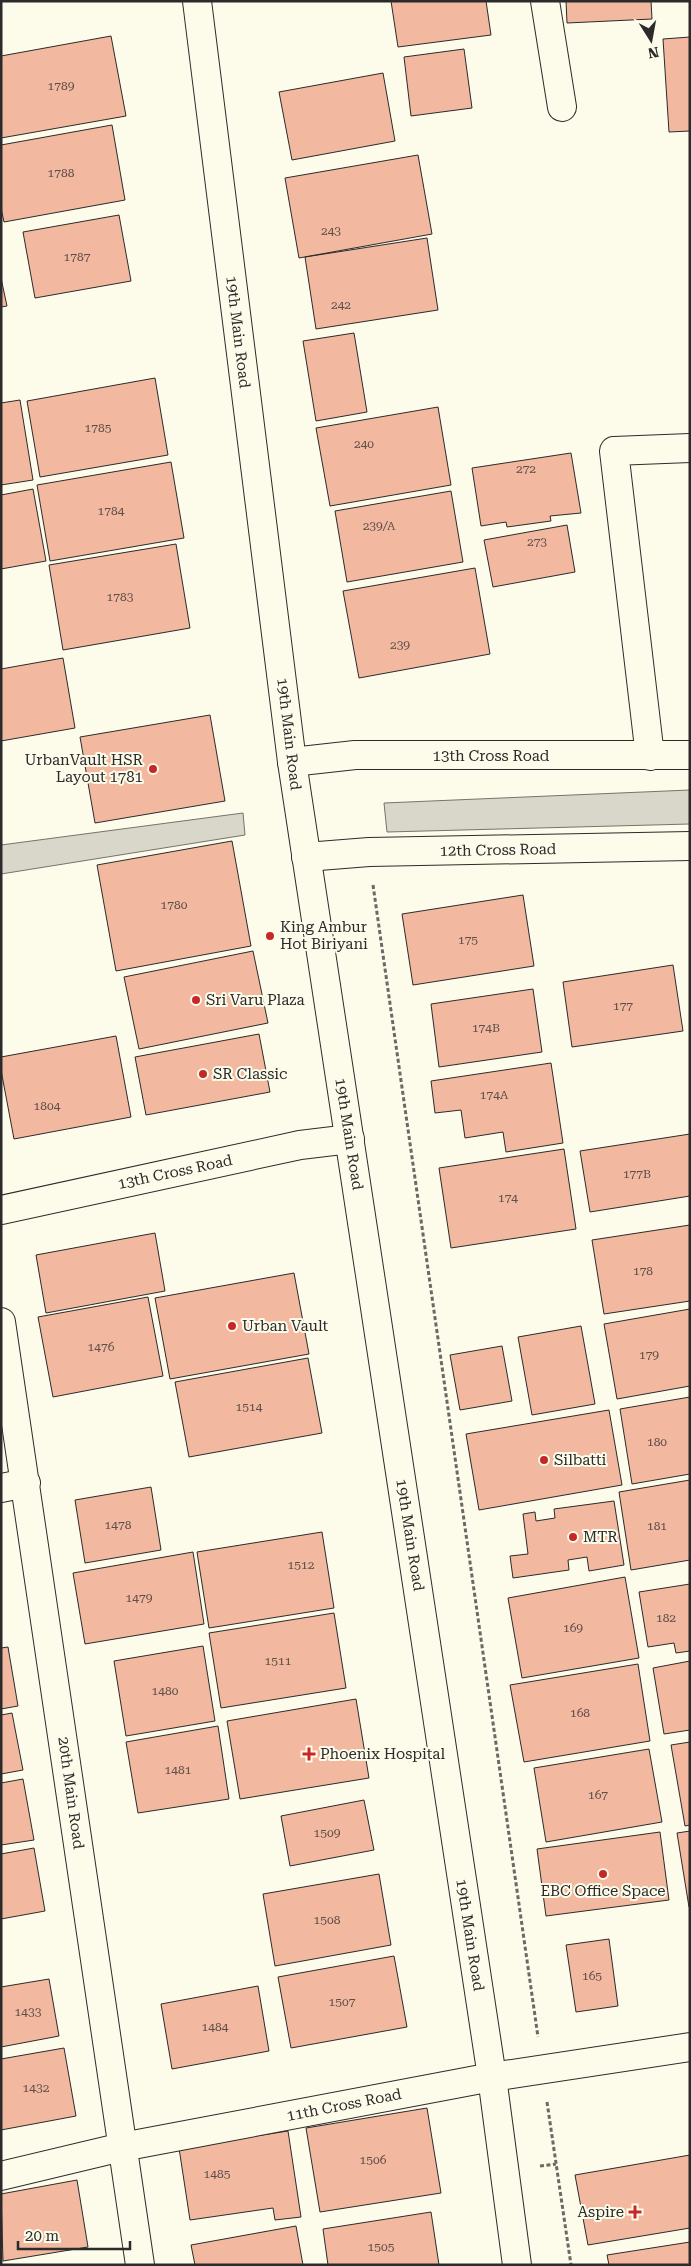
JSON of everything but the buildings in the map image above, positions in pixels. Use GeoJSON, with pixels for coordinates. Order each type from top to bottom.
{"type":"FeatureCollection","features":[{"type":"Feature","properties":{"kind":"street","name":"19th Main Road"},"geometry":{"type":"LineString","coordinates":[[197,1],[292,762],[492,2077],[517,2265]]}},
{"type":"Feature","properties":{"kind":"street"},"geometry":{"type":"LineString","coordinates":[[544,1],[562,107]]}},
{"type":"Feature","properties":{"kind":"street"},"geometry":{"type":"LineString","coordinates":[[650,756],[614,451],[690,448]]}},
{"type":"Feature","properties":{"kind":"street","name":"13th Cross Road"},"geometry":{"type":"LineString","coordinates":[[292,762],[355,755],[690,755]]}},
{"type":"Feature","properties":{"kind":"street","name":"12th Cross Road"},"geometry":{"type":"LineString","coordinates":[[305,848],[369,852],[690,846]]}},
{"type":"Feature","properties":{"kind":"street","name":"13th Cross Road"},"geometry":{"type":"LineString","coordinates":[[1,1210],[300,1145],[350,1139]]}},
{"type":"Feature","properties":{"kind":"street","name":"20th Main Road"},"geometry":{"type":"LineString","coordinates":[[1,1322],[14,1485],[140,2265]]}},
{"type":"Feature","properties":{"kind":"street","name":"11th Cross Road"},"geometry":{"type":"LineString","coordinates":[[1,2176],[122,2147],[492,2077],[690,2047]]}},
{"type":"Feature","properties":{"kind":"path"},"geometry":{"type":"LineString","coordinates":[[369,852],[571,2265]]}},
{"type":"Feature","properties":{"kind":"path"},"geometry":{"type":"LineString","coordinates":[[540,2166],[556,2164]]}},
{"type":"Feature","properties":{"kind":"shaded area"},"geometry":{"type":"Polygon","coordinates":[[[690,790],[690,824],[387,832],[384,803],[690,790]]]}},
{"type":"Feature","properties":{"kind":"shaded area"},"geometry":{"type":"Polygon","coordinates":[[[243,813],[245,835],[1,874],[1,845],[243,813]]]}},
{"type":"Feature","properties":{"kind":"place","name":"UrbanVault HSR Layout 1781"},"geometry":{"type":"Point","coordinates":[153,769]}},
{"type":"Feature","properties":{"kind":"place","name":"King Ambur Hot Biriyani"},"geometry":{"type":"Point","coordinates":[270,936]}},
{"type":"Feature","properties":{"kind":"place","name":"Sri Varu Plaza"},"geometry":{"type":"Point","coordinates":[196,1000]}},
{"type":"Feature","properties":{"kind":"place","name":"SR Classic"},"geometry":{"type":"Point","coordinates":[203,1074]}},
{"type":"Feature","properties":{"kind":"place","name":"Urban Vault"},"geometry":{"type":"Point","coordinates":[232,1326]}},
{"type":"Feature","properties":{"kind":"place","name":"Silbatti"},"geometry":{"type":"Point","coordinates":[544,1460]}},
{"type":"Feature","properties":{"kind":"place","name":"MTR"},"geometry":{"type":"Point","coordinates":[573,1537]}},
{"type":"Feature","properties":{"kind":"place","name":"Phoenix Hospital"},"geometry":{"type":"Point","coordinates":[309,1754]}},
{"type":"Feature","properties":{"kind":"place","name":"EBC Office Space"},"geometry":{"type":"Point","coordinates":[603,1874]}},
{"type":"Feature","properties":{"kind":"place","name":"Aspire"},"geometry":{"type":"Point","coordinates":[635,2212]}}]}
